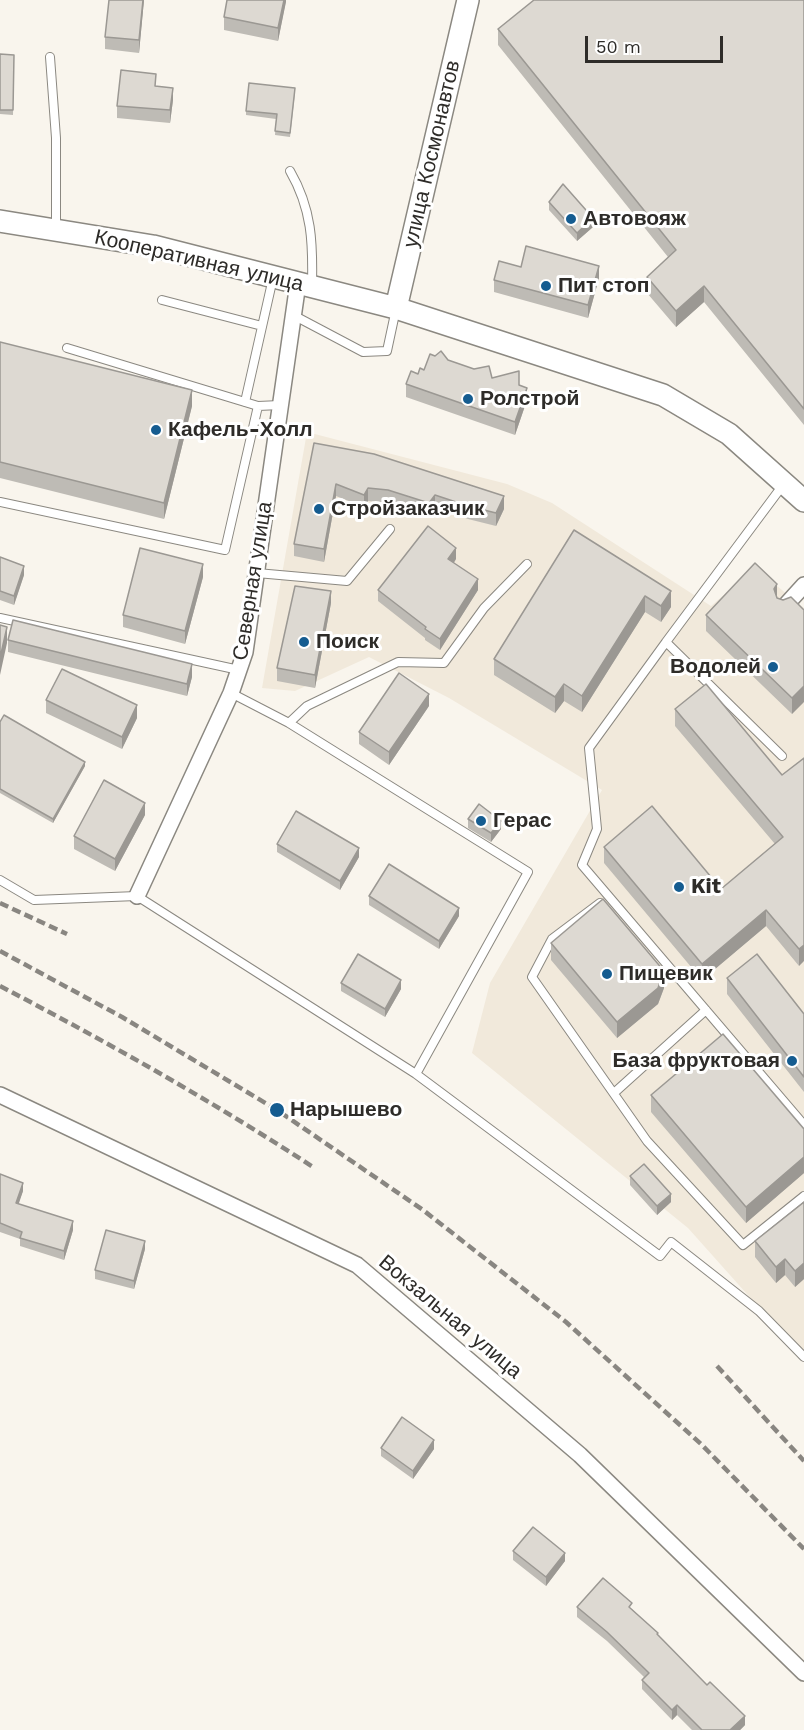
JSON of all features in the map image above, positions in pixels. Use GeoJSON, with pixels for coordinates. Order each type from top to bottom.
{"type":"FeatureCollection","features":[{"type":"Feature","properties":{"kind":"main road","name":"улица Космонавтов"},"geometry":{"type":"LineString","coordinates":[[396,308],[468,0]]}},
{"type":"Feature","properties":{"kind":"main road","name":"Кооперативная улица"},"geometry":{"type":"LineString","coordinates":[[0,221],[153,246],[396,308]]}},
{"type":"Feature","properties":{"kind":"main road"},"geometry":{"type":"LineString","coordinates":[[396,308],[663,395],[729,434],[804,501]]}},
{"type":"Feature","properties":{"kind":"street","name":"Северная улица"},"geometry":{"type":"LineString","coordinates":[[137,896],[231,693],[245,652],[293,315],[305,285]]}},
{"type":"Feature","properties":{"kind":"street"},"geometry":{"type":"LineString","coordinates":[[784,607],[804,585]]}},
{"type":"Feature","properties":{"kind":"street","name":"Вокзальная улица"},"geometry":{"type":"LineString","coordinates":[[0,1095],[357,1265],[580,1455],[804,1672]]}},
{"type":"Feature","properties":{"kind":"lane"},"geometry":{"type":"LineString","coordinates":[[50,57],[56,138],[56,230]]}},
{"type":"Feature","properties":{"kind":"lane"},"geometry":{"type":"LineString","coordinates":[[290,171],[301,190],[313,244],[305,285]]}},
{"type":"Feature","properties":{"kind":"lane"},"geometry":{"type":"LineString","coordinates":[[245,402],[273,277]]}},
{"type":"Feature","properties":{"kind":"lane"},"geometry":{"type":"LineString","coordinates":[[162,300],[262,326]]}},
{"type":"Feature","properties":{"kind":"lane"},"geometry":{"type":"LineString","coordinates":[[293,315],[363,352],[387,351],[396,308]]}},
{"type":"Feature","properties":{"kind":"lane"},"geometry":{"type":"LineString","coordinates":[[67,348],[258,406],[280,405]]}},
{"type":"Feature","properties":{"kind":"lane"},"geometry":{"type":"LineString","coordinates":[[0,502],[225,550],[258,406]]}},
{"type":"Feature","properties":{"kind":"lane"},"geometry":{"type":"LineString","coordinates":[[784,483],[589,748],[597,829],[582,865],[804,1125]]}},
{"type":"Feature","properties":{"kind":"lane"},"geometry":{"type":"LineString","coordinates":[[257,573],[347,581],[390,529]]}},
{"type":"Feature","properties":{"kind":"lane"},"geometry":{"type":"LineString","coordinates":[[289,723],[307,706],[398,662],[444,663],[484,608],[527,564]]}},
{"type":"Feature","properties":{"kind":"lane"},"geometry":{"type":"LineString","coordinates":[[0,618],[239,670]]}},
{"type":"Feature","properties":{"kind":"lane"},"geometry":{"type":"LineString","coordinates":[[666,642],[782,756]]}},
{"type":"Feature","properties":{"kind":"lane"},"geometry":{"type":"LineString","coordinates":[[231,693],[289,723],[528,872],[416,1074]]}},
{"type":"Feature","properties":{"kind":"lane"},"geometry":{"type":"LineString","coordinates":[[0,880],[34,900],[137,896],[416,1074],[660,1256],[671,1242],[759,1311],[804,1357]]}},
{"type":"Feature","properties":{"kind":"lane"},"geometry":{"type":"LineString","coordinates":[[609,896],[552,939],[532,977],[647,1141],[743,1245],[804,1196]]}},
{"type":"Feature","properties":{"kind":"lane"},"geometry":{"type":"LineString","coordinates":[[614,1093],[706,1010]]}},
{"type":"Feature","properties":{"kind":"shaded area"},"geometry":{"type":"Polygon","coordinates":[[[307,432],[507,484],[552,503],[711,606],[755,568],[804,608],[804,1358],[688,1228],[472,1053],[490,983],[602,790],[449,698],[369,657],[295,691],[262,688],[307,432]]]}},
{"type":"Feature","properties":{"kind":"building"},"geometry":{"type":"Polygon","coordinates":[[[109,0],[143,0],[139,40],[105,37],[109,0]]]}},
{"type":"Feature","properties":{"kind":"building"},"geometry":{"type":"Polygon","coordinates":[[[227,0],[284,0],[278,28],[224,17],[227,0]]]}},
{"type":"Feature","properties":{"kind":"building"},"geometry":{"type":"Polygon","coordinates":[[[534,0],[804,0],[804,409],[704,286],[676,311],[647,277],[676,250],[498,29],[534,0]]]}},
{"type":"Feature","properties":{"kind":"building"},"geometry":{"type":"Polygon","coordinates":[[[0,54],[14,55],[13,110],[0,110],[0,54]]]}},
{"type":"Feature","properties":{"kind":"building"},"geometry":{"type":"Polygon","coordinates":[[[121,70],[156,74],[155,86],[173,88],[170,110],[117,106],[121,70]]]}},
{"type":"Feature","properties":{"kind":"building"},"geometry":{"type":"Polygon","coordinates":[[[249,83],[295,88],[290,133],[275,131],[277,114],[246,111],[249,83]]]}},
{"type":"Feature","properties":{"kind":"building","name":"Автовояж"},"geometry":{"type":"Polygon","coordinates":[[[563,184],[593,218],[577,233],[549,202],[563,184]]]}},
{"type":"Feature","properties":{"kind":"building","name":"Пит стоп"},"geometry":{"type":"Polygon","coordinates":[[[526,246],[599,266],[588,305],[494,280],[499,261],[521,267],[526,246]]]}},
{"type":"Feature","properties":{"kind":"building"},"geometry":{"type":"Polygon","coordinates":[[[0,342],[192,390],[164,503],[0,462],[0,342]]]}},
{"type":"Feature","properties":{"kind":"building","name":"Ролстрой"},"geometry":{"type":"Polygon","coordinates":[[[441,351],[448,360],[474,369],[489,366],[492,378],[519,371],[519,385],[527,388],[515,422],[406,384],[411,371],[418,374],[420,368],[424,370],[430,354],[435,356],[441,351]]]}},
{"type":"Feature","properties":{"kind":"building"},"geometry":{"type":"Polygon","coordinates":[[[314,443],[374,454],[504,496],[496,513],[435,495],[429,503],[388,490],[368,488],[364,495],[336,484],[324,549],[294,544],[314,443]]]}},
{"type":"Feature","properties":{"kind":"building"},"geometry":{"type":"Polygon","coordinates":[[[428,526],[456,548],[448,559],[478,579],[440,639],[378,590],[428,526]]]}},
{"type":"Feature","properties":{"kind":"building"},"geometry":{"type":"Polygon","coordinates":[[[574,530],[671,591],[661,606],[645,596],[582,696],[564,684],[555,697],[494,659],[574,530]]]}},
{"type":"Feature","properties":{"kind":"building"},"geometry":{"type":"Polygon","coordinates":[[[140,548],[203,564],[185,631],[123,615],[140,548]]]}},
{"type":"Feature","properties":{"kind":"building"},"geometry":{"type":"Polygon","coordinates":[[[0,557],[24,566],[14,596],[0,591],[0,557]]]}},
{"type":"Feature","properties":{"kind":"building","name":"Водолей"},"geometry":{"type":"Polygon","coordinates":[[[755,563],[777,584],[774,589],[777,598],[783,600],[791,597],[804,610],[804,686],[792,698],[706,615],[755,563]]]}},
{"type":"Feature","properties":{"kind":"building","name":"Поиск"},"geometry":{"type":"Polygon","coordinates":[[[295,586],[331,591],[315,675],[277,668],[295,586]]]}},
{"type":"Feature","properties":{"kind":"building"},"geometry":{"type":"Polygon","coordinates":[[[13,620],[192,664],[187,684],[8,640],[13,620]]]}},
{"type":"Feature","properties":{"kind":"building"},"geometry":{"type":"Polygon","coordinates":[[[0,625],[7,627],[0,658],[0,625]]]}},
{"type":"Feature","properties":{"kind":"building"},"geometry":{"type":"Polygon","coordinates":[[[62,669],[137,705],[122,737],[46,700],[62,669]]]}},
{"type":"Feature","properties":{"kind":"building"},"geometry":{"type":"Polygon","coordinates":[[[399,673],[429,694],[389,752],[359,732],[399,673]]]}},
{"type":"Feature","properties":{"kind":"building"},"geometry":{"type":"Polygon","coordinates":[[[706,684],[782,775],[804,758],[804,945],[799,949],[766,910],[702,964],[604,847],[652,806],[721,889],[783,837],[675,709],[706,684]]]}},
{"type":"Feature","properties":{"kind":"building"},"geometry":{"type":"Polygon","coordinates":[[[4,715],[85,762],[53,819],[0,789],[0,722],[4,715]]]}},
{"type":"Feature","properties":{"kind":"building"},"geometry":{"type":"Polygon","coordinates":[[[104,780],[145,803],[115,859],[74,836],[104,780]]]}},
{"type":"Feature","properties":{"kind":"building"},"geometry":{"type":"Polygon","coordinates":[[[479,804],[501,821],[491,833],[468,819],[479,804]]]}},
{"type":"Feature","properties":{"kind":"building"},"geometry":{"type":"Polygon","coordinates":[[[296,811],[359,848],[340,881],[277,844],[296,811]]]}},
{"type":"Feature","properties":{"kind":"building"},"geometry":{"type":"Polygon","coordinates":[[[389,864],[459,908],[439,941],[369,896],[389,864]]]}},
{"type":"Feature","properties":{"kind":"building","name":"Пищевик"},"geometry":{"type":"Polygon","coordinates":[[[603,899],[664,971],[658,988],[617,1022],[551,943],[603,899]]]}},
{"type":"Feature","properties":{"kind":"building"},"geometry":{"type":"Polygon","coordinates":[[[358,954],[401,980],[385,1009],[341,983],[358,954]]]}},
{"type":"Feature","properties":{"kind":"building","name":"База фруктовая"},"geometry":{"type":"Polygon","coordinates":[[[757,954],[804,1014],[804,1077],[727,978],[757,954]]]}},
{"type":"Feature","properties":{"kind":"building"},"geometry":{"type":"Polygon","coordinates":[[[723,1034],[804,1129],[804,1157],[746,1207],[651,1095],[723,1034]]]}},
{"type":"Feature","properties":{"kind":"building"},"geometry":{"type":"Polygon","coordinates":[[[644,1164],[671,1194],[657,1206],[630,1176],[644,1164]]]}},
{"type":"Feature","properties":{"kind":"building"},"geometry":{"type":"Polygon","coordinates":[[[0,1174],[23,1183],[16,1203],[73,1221],[64,1251],[20,1238],[22,1232],[0,1223],[0,1174]]]}},
{"type":"Feature","properties":{"kind":"building"},"geometry":{"type":"Polygon","coordinates":[[[804,1202],[804,1263],[795,1271],[785,1259],[776,1267],[755,1241],[804,1202]]]}},
{"type":"Feature","properties":{"kind":"building"},"geometry":{"type":"Polygon","coordinates":[[[106,1230],[145,1241],[134,1281],[95,1270],[106,1230]]]}},
{"type":"Feature","properties":{"kind":"building"},"geometry":{"type":"Polygon","coordinates":[[[402,1417],[434,1440],[413,1471],[381,1448],[402,1417]]]}},
{"type":"Feature","properties":{"kind":"building"},"geometry":{"type":"Polygon","coordinates":[[[533,1527],[565,1553],[546,1577],[513,1551],[533,1527]]]}},
{"type":"Feature","properties":{"kind":"building"},"geometry":{"type":"Polygon","coordinates":[[[603,1578],[632,1603],[629,1607],[658,1633],[707,1685],[710,1682],[745,1716],[730,1730],[702,1730],[677,1705],[672,1710],[642,1680],[649,1673],[607,1632],[577,1607],[603,1578]]]}},
{"type":"Feature","properties":{"kind":"railway"},"geometry":{"type":"LineString","coordinates":[[0,903],[67,934]]}},
{"type":"Feature","properties":{"kind":"railway"},"geometry":{"type":"LineString","coordinates":[[0,951],[122,1017],[277,1110],[423,1210],[566,1322],[701,1444],[804,1549]]}},
{"type":"Feature","properties":{"kind":"railway"},"geometry":{"type":"LineString","coordinates":[[0,986],[159,1073],[313,1167]]}},
{"type":"Feature","properties":{"kind":"railway"},"geometry":{"type":"LineString","coordinates":[[717,1366],[804,1461]]}},
{"type":"Feature","properties":{"kind":"place","name":"Автовояж"},"geometry":{"type":"Point","coordinates":[571,219]}},
{"type":"Feature","properties":{"kind":"place","name":"Пит стоп"},"geometry":{"type":"Point","coordinates":[546,286]}},
{"type":"Feature","properties":{"kind":"place","name":"Ролстрой"},"geometry":{"type":"Point","coordinates":[468,399]}},
{"type":"Feature","properties":{"kind":"place","name":"Кафель-Холл"},"geometry":{"type":"Point","coordinates":[156,430]}},
{"type":"Feature","properties":{"kind":"place","name":"Стройзаказчик"},"geometry":{"type":"Point","coordinates":[319,509]}},
{"type":"Feature","properties":{"kind":"place","name":"Поиск"},"geometry":{"type":"Point","coordinates":[304,642]}},
{"type":"Feature","properties":{"kind":"place","name":"Водолей"},"geometry":{"type":"Point","coordinates":[773,667]}},
{"type":"Feature","properties":{"kind":"place","name":"Герас"},"geometry":{"type":"Point","coordinates":[481,821]}},
{"type":"Feature","properties":{"kind":"place","name":"Kit"},"geometry":{"type":"Point","coordinates":[679,887]}},
{"type":"Feature","properties":{"kind":"place","name":"Пищевик"},"geometry":{"type":"Point","coordinates":[607,974]}},
{"type":"Feature","properties":{"kind":"place","name":"База фруктовая"},"geometry":{"type":"Point","coordinates":[792,1061]}},
{"type":"Feature","properties":{"kind":"place","name":"Нарышево"},"geometry":{"type":"Point","coordinates":[277,1110]}}]}
